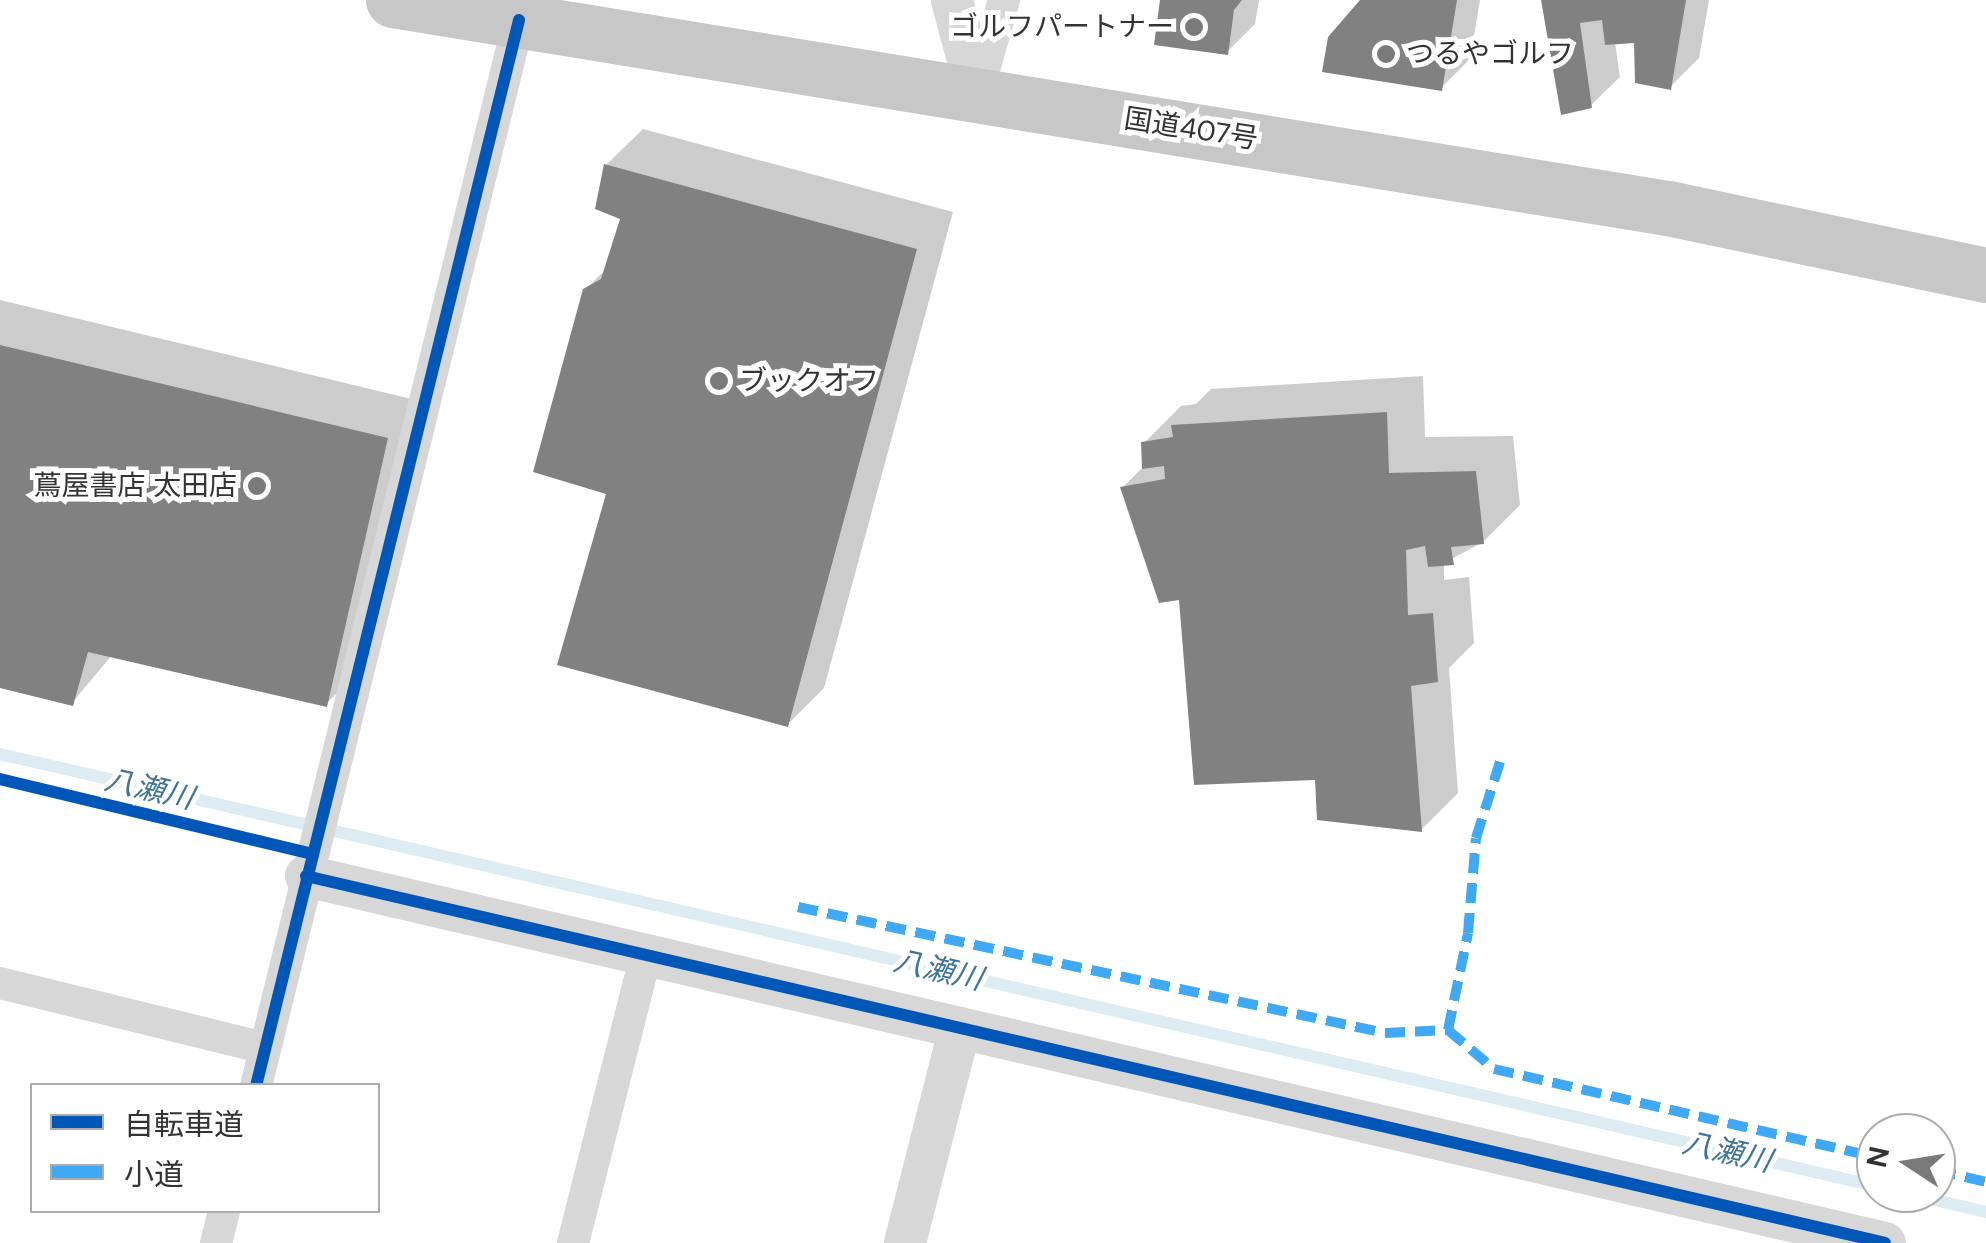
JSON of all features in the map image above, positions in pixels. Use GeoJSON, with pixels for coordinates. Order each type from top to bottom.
{"type":"FeatureCollection","features":[{"type":"Feature","properties":{"kind":"highway","name":"国道407号"},"geometry":{"type":"LineString","coordinates":[[393,0],[1668,208],[1986,274]]}},
{"type":"Feature","properties":{"kind":"street"},"geometry":{"type":"LineString","coordinates":[[952,0],[977,94]]}},
{"type":"Feature","properties":{"kind":"street"},"geometry":{"type":"LineString","coordinates":[[977,94],[1004,0]]}},
{"type":"Feature","properties":{"kind":"street"},"geometry":{"type":"LineString","coordinates":[[257,1083],[519,20]]}},
{"type":"Feature","properties":{"kind":"street"},"geometry":{"type":"LineString","coordinates":[[310,864],[645,958],[1885,1243]]}},
{"type":"Feature","properties":{"kind":"street"},"geometry":{"type":"LineString","coordinates":[[573,1243],[645,958]]}},
{"type":"Feature","properties":{"kind":"street"},"geometry":{"type":"LineString","coordinates":[[0,983],[265,1048]]}},
{"type":"Feature","properties":{"kind":"street"},"geometry":{"type":"LineString","coordinates":[[905,1243],[960,1028]]}},
{"type":"Feature","properties":{"kind":"street"},"geometry":{"type":"LineString","coordinates":[[216,1243],[223,1213]]}},
{"type":"Feature","properties":{"kind":"building","name":"ゴルフパートナー"},"geometry":{"type":"Polygon","coordinates":[[[1160,0],[1242,0],[1234,10],[1228,55],[1154,45],[1160,0]]]}},
{"type":"Feature","properties":{"kind":"building","name":"つるやゴルフ"},"geometry":{"type":"Polygon","coordinates":[[[1360,0],[1457,0],[1442,91],[1322,72],[1328,37],[1360,0]]]}},
{"type":"Feature","properties":{"kind":"building"},"geometry":{"type":"Polygon","coordinates":[[[1541,0],[1686,0],[1671,90],[1635,83],[1634,43],[1605,45],[1602,20],[1580,23],[1592,108],[1561,115],[1541,0]]]}},
{"type":"Feature","properties":{"kind":"building","name":"ブックオフ"},"geometry":{"type":"Polygon","coordinates":[[[604,164],[917,249],[788,727],[557,665],[606,494],[533,472],[583,289],[601,279],[620,219],[595,209],[604,164]]]}},
{"type":"Feature","properties":{"kind":"building"},"geometry":{"type":"Polygon","coordinates":[[[0,345],[388,438],[327,707],[88,652],[73,706],[0,688],[0,345]]]}},
{"type":"Feature","properties":{"kind":"building"},"geometry":{"type":"Polygon","coordinates":[[[1387,412],[1389,473],[1476,471],[1484,544],[1451,547],[1454,565],[1428,567],[1425,546],[1406,550],[1408,615],[1433,613],[1438,682],[1411,686],[1422,832],[1317,820],[1315,780],[1194,785],[1179,600],[1159,603],[1120,487],[1165,479],[1164,466],[1142,469],[1141,442],[1173,437],[1171,425],[1387,412]]]}},
{"type":"Feature","properties":{"kind":"waterway","name":"八瀬川"},"geometry":{"type":"LineString","coordinates":[[0,754],[1856,1181]]}},
{"type":"Feature","properties":{"kind":"waterway","name":"八瀬川"},"geometry":{"type":"LineString","coordinates":[[1956,1205],[1986,1212]]}},
{"type":"Feature","properties":{"kind":"marked path"},"geometry":{"type":"LineString","coordinates":[[1448,1030],[1468,933],[1476,838],[1500,762]]}},
{"type":"Feature","properties":{"kind":"marked path"},"geometry":{"type":"LineString","coordinates":[[798,907],[1385,1033],[1448,1030]]}},
{"type":"Feature","properties":{"kind":"marked path"},"geometry":{"type":"LineString","coordinates":[[1448,1030],[1494,1069],[1856,1152]]}},
{"type":"Feature","properties":{"kind":"marked path"},"geometry":{"type":"LineString","coordinates":[[1956,1175],[1986,1182]]}},
{"type":"Feature","properties":{"kind":"cycle path"},"geometry":{"type":"LineString","coordinates":[[257,1083],[519,20]]}},
{"type":"Feature","properties":{"kind":"cycle path"},"geometry":{"type":"LineString","coordinates":[[0,779],[312,854]]}},
{"type":"Feature","properties":{"kind":"cycle path"},"geometry":{"type":"LineString","coordinates":[[306,876],[1885,1243]]}},
{"type":"Feature","properties":{"kind":"place","name":"ゴルフパートナー"},"geometry":{"type":"Point","coordinates":[1194,27]}},
{"type":"Feature","properties":{"kind":"place","name":"つるやゴルフ"},"geometry":{"type":"Point","coordinates":[1386,54]}},
{"type":"Feature","properties":{"kind":"place","name":"ブックオフ"},"geometry":{"type":"Point","coordinates":[719,381]}},
{"type":"Feature","properties":{"kind":"place","name":"蔦屋書店 太田店"},"geometry":{"type":"Point","coordinates":[257,486]}}]}
